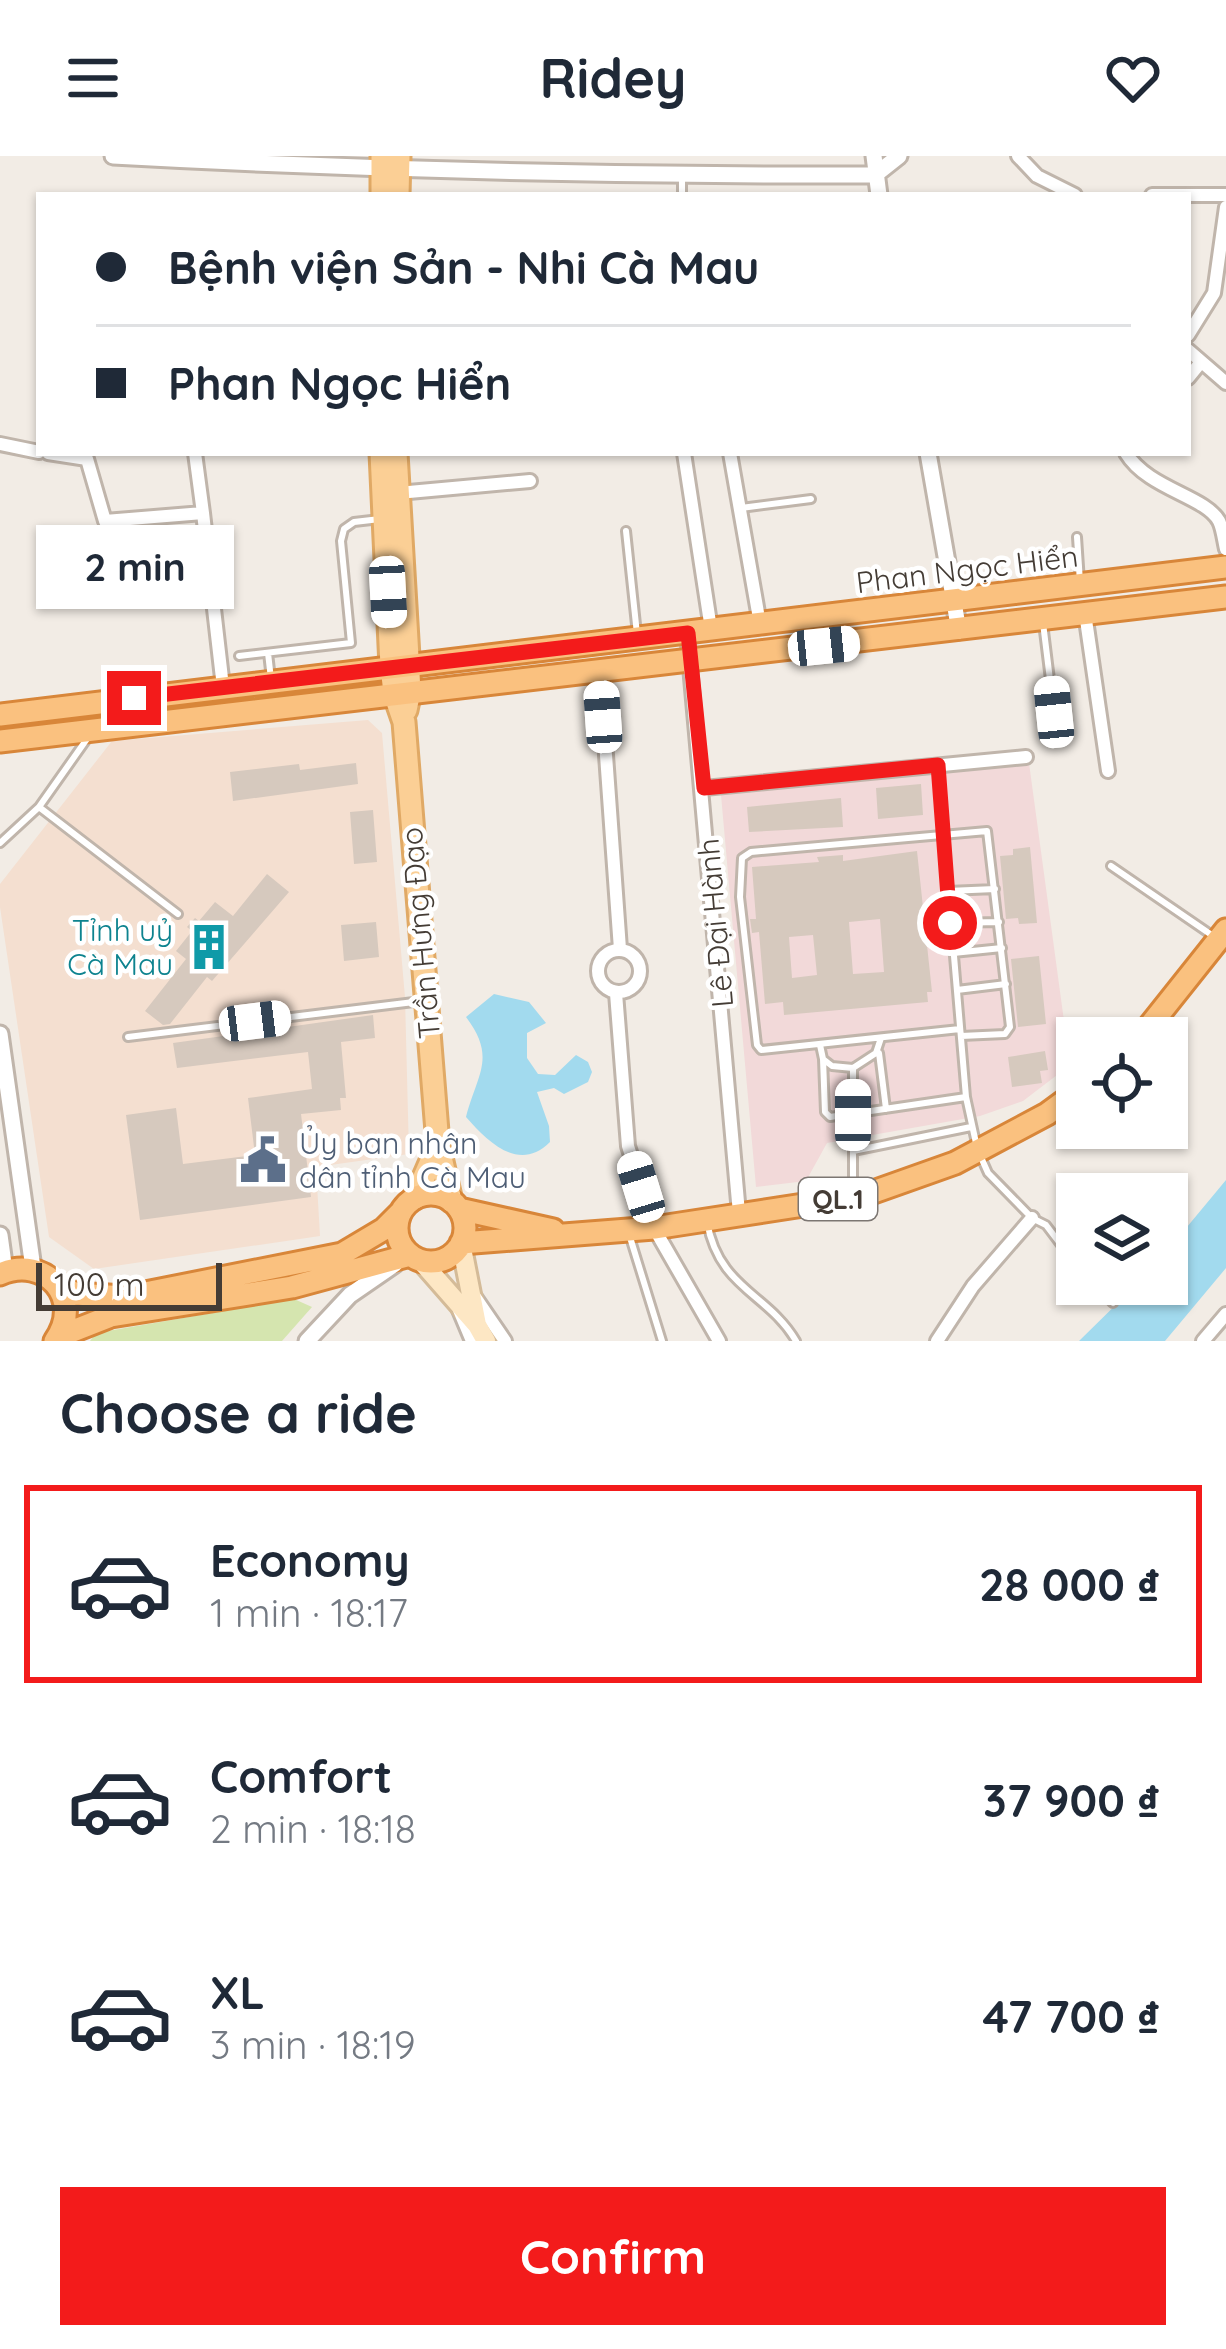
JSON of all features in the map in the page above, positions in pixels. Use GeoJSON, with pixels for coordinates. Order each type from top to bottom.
{"type":"FeatureCollection","features":[{"type":"Feature","properties":{"kind":"highway","name":"Phan Ngọc Hiển"},"geometry":{"type":"LineString","coordinates":[[0,715],[1226,567]]}},
{"type":"Feature","properties":{"kind":"highway","name":"Phan Ngọc Hiển"},"geometry":{"type":"LineString","coordinates":[[0,741],[1226,597]]}},
{"type":"Feature","properties":{"kind":"highway"},"geometry":{"type":"LineString","coordinates":[[1157,1017],[1222,935]]}},
{"type":"Feature","properties":{"kind":"highway","name":"QL.1"},"geometry":{"type":"LineString","coordinates":[[57,1338],[78,1325],[111,1316],[292,1287],[416,1257],[447,1258],[461,1243],[654,1228],[853,1197],[955,1163],[1056,1107]]}},
{"type":"Feature","properties":{"kind":"highway","name":"QL.1"},"geometry":{"type":"LineString","coordinates":[[408,1205],[434,1194],[455,1205],[577,1235]]}},
{"type":"Feature","properties":{"kind":"highway"},"geometry":{"type":"LineString","coordinates":[[3,1273],[33,1268],[75,1294],[125,1297],[342,1255],[384,1229],[408,1205]]}},
{"type":"Feature","properties":{"kind":"highway"},"geometry":{"type":"LineString","coordinates":[[408,1205],[398,1236],[416,1257]]}},
{"type":"Feature","properties":{"kind":"highway"},"geometry":{"type":"LineString","coordinates":[[455,1205],[465,1232],[461,1243]]}},
{"type":"Feature","properties":{"kind":"highway","name":"QL.1"},"geometry":{"type":"LineString","coordinates":[[56,1282],[67,1308],[57,1338]]}},
{"type":"Feature","properties":{"kind":"main road","name":"Trần Hưng Đạo"},"geometry":{"type":"LineString","coordinates":[[381,456],[438,1144],[455,1205]]}},
{"type":"Feature","properties":{"kind":"main road","name":"Trần Hưng Đạo"},"geometry":{"type":"LineString","coordinates":[[395,456],[400,666]]}},
{"type":"Feature","properties":{"kind":"main road","name":"Trần Hưng Đạo"},"geometry":{"type":"LineString","coordinates":[[408,1205],[438,1144]]}},
{"type":"Feature","properties":{"kind":"main road"},"geometry":{"type":"LineString","coordinates":[[461,1243],[465,1299],[480,1336]]}},
{"type":"Feature","properties":{"kind":"main road"},"geometry":{"type":"LineString","coordinates":[[416,1257],[465,1299]]}},
{"type":"Feature","properties":{"kind":"street"},"geometry":{"type":"LineString","coordinates":[[113,156],[490,164],[682,176],[875,175],[899,156]]}},
{"type":"Feature","properties":{"kind":"street"},"geometry":{"type":"LineString","coordinates":[[874,156],[878,192]]}},
{"type":"Feature","properties":{"kind":"street"},"geometry":{"type":"LineString","coordinates":[[1018,156],[1037,176],[1069,192]]}},
{"type":"Feature","properties":{"kind":"street"},"geometry":{"type":"LineString","coordinates":[[1191,195],[1226,195]]}},
{"type":"Feature","properties":{"kind":"street"},"geometry":{"type":"LineString","coordinates":[[1191,330],[1214,293],[1226,207]]}},
{"type":"Feature","properties":{"kind":"street"},"geometry":{"type":"LineString","coordinates":[[1191,353],[1226,383]]}},
{"type":"Feature","properties":{"kind":"street"},"geometry":{"type":"LineString","coordinates":[[1191,374],[1201,362]]}},
{"type":"Feature","properties":{"kind":"street"},"geometry":{"type":"LineString","coordinates":[[0,445],[36,451]]}},
{"type":"Feature","properties":{"kind":"street"},"geometry":{"type":"LineString","coordinates":[[195,456],[223,687]]}},
{"type":"Feature","properties":{"kind":"street"},"geometry":{"type":"LineString","coordinates":[[684,456],[711,629]]}},
{"type":"Feature","properties":{"kind":"street"},"geometry":{"type":"LineString","coordinates":[[731,456],[760,624]]}},
{"type":"Feature","properties":{"kind":"street"},"geometry":{"type":"LineString","coordinates":[[929,456],[958,631]]}},
{"type":"Feature","properties":{"kind":"street"},"geometry":{"type":"LineString","coordinates":[[1129,456],[1156,483],[1213,514],[1226,550]]}},
{"type":"Feature","properties":{"kind":"street"},"geometry":{"type":"LineString","coordinates":[[88,457],[105,521],[203,513]]}},
{"type":"Feature","properties":{"kind":"street"},"geometry":{"type":"LineString","coordinates":[[398,493],[530,482]]}},
{"type":"Feature","properties":{"kind":"street"},"geometry":{"type":"LineString","coordinates":[[1085,613],[1108,771]]}},
{"type":"Feature","properties":{"kind":"street","name":"Lê Đại Hành"},"geometry":{"type":"LineString","coordinates":[[688,633],[739,1213]]}},
{"type":"Feature","properties":{"kind":"street"},"geometry":{"type":"LineString","coordinates":[[600,672],[620,950]]}},
{"type":"Feature","properties":{"kind":"street"},"geometry":{"type":"LineString","coordinates":[[704,788],[1026,757]]}},
{"type":"Feature","properties":{"kind":"street"},"geometry":{"type":"LineString","coordinates":[[620,950],[634,956],[640,970],[635,985],[616,993],[603,986],[598,966],[606,953],[620,950]]}},
{"type":"Feature","properties":{"kind":"street"},"geometry":{"type":"LineString","coordinates":[[616,993],[628,1146],[654,1228],[719,1341]]}},
{"type":"Feature","properties":{"kind":"street"},"geometry":{"type":"LineString","coordinates":[[0,1034],[33,1268]]}},
{"type":"Feature","properties":{"kind":"street"},"geometry":{"type":"LineString","coordinates":[[937,1341],[973,1286],[1032,1218]]}},
{"type":"Feature","properties":{"kind":"street"},"geometry":{"type":"LineString","coordinates":[[0,1235],[3,1273]]}},
{"type":"Feature","properties":{"kind":"street"},"geometry":{"type":"LineString","coordinates":[[308,1341],[350,1295],[416,1257]]}},
{"type":"Feature","properties":{"kind":"street"},"geometry":{"type":"LineString","coordinates":[[465,1299],[505,1341]]}},
{"type":"Feature","properties":{"kind":"street"},"geometry":{"type":"LineString","coordinates":[[1203,1341],[1226,1314]]}},
{"type":"Feature","properties":{"kind":"lane"},"geometry":{"type":"LineString","coordinates":[[682,176],[682,192]]}},
{"type":"Feature","properties":{"kind":"lane"},"geometry":{"type":"LineString","coordinates":[[741,508],[811,499]]}},
{"type":"Feature","properties":{"kind":"lane"},"geometry":{"type":"LineString","coordinates":[[239,656],[351,643],[341,541],[344,529],[354,522],[384,518]]}},
{"type":"Feature","properties":{"kind":"lane"},"geometry":{"type":"LineString","coordinates":[[626,531],[637,637]]}},
{"type":"Feature","properties":{"kind":"lane"},"geometry":{"type":"LineString","coordinates":[[1078,537],[1080,585]]}},
{"type":"Feature","properties":{"kind":"lane"},"geometry":{"type":"LineString","coordinates":[[1042,620],[1054,712]]}},
{"type":"Feature","properties":{"kind":"lane"},"geometry":{"type":"LineString","coordinates":[[268,653],[271,681]]}},
{"type":"Feature","properties":{"kind":"lane"},"geometry":{"type":"LineString","coordinates":[[0,843],[39,807],[94,728]]}},
{"type":"Feature","properties":{"kind":"lane"},"geometry":{"type":"LineString","coordinates":[[938,765],[971,1127],[988,1173],[1056,1239]]}},
{"type":"Feature","properties":{"kind":"lane"},"geometry":{"type":"LineString","coordinates":[[39,807],[178,914]]}},
{"type":"Feature","properties":{"kind":"lane"},"geometry":{"type":"LineString","coordinates":[[987,831],[995,889],[1008,1033],[960,1032],[764,1051],[757,1045],[740,897],[742,858],[751,852],[987,831]]}},
{"type":"Feature","properties":{"kind":"lane"},"geometry":{"type":"LineString","coordinates":[[1111,866],[1222,935]]}},
{"type":"Feature","properties":{"kind":"lane"},"geometry":{"type":"LineString","coordinates":[[947,891],[995,889]]}},
{"type":"Feature","properties":{"kind":"lane"},"geometry":{"type":"LineString","coordinates":[[950,923],[999,922]]}},
{"type":"Feature","properties":{"kind":"lane"},"geometry":{"type":"LineString","coordinates":[[953,953],[1002,948]]}},
{"type":"Feature","properties":{"kind":"lane"},"geometry":{"type":"LineString","coordinates":[[956,990],[1006,984]]}},
{"type":"Feature","properties":{"kind":"lane"},"geometry":{"type":"LineString","coordinates":[[128,1037],[425,1000]]}},
{"type":"Feature","properties":{"kind":"lane"},"geometry":{"type":"LineString","coordinates":[[881,1038],[886,1109]]}},
{"type":"Feature","properties":{"kind":"lane"},"geometry":{"type":"LineString","coordinates":[[820,1045],[824,1112],[830,1117],[966,1097]]}},
{"type":"Feature","properties":{"kind":"lane"},"geometry":{"type":"LineString","coordinates":[[823,1058],[832,1066],[853,1068],[879,1049]]}},
{"type":"Feature","properties":{"kind":"lane"},"geometry":{"type":"LineString","coordinates":[[853,1068],[853,1197]]}},
{"type":"Feature","properties":{"kind":"lane"},"geometry":{"type":"LineString","coordinates":[[853,1151],[971,1127]]}},
{"type":"Feature","properties":{"kind":"lane"},"geometry":{"type":"LineString","coordinates":[[706,1219],[712,1250],[742,1289],[796,1341]]}},
{"type":"Feature","properties":{"kind":"lane"},"geometry":{"type":"LineString","coordinates":[[628,1230],[662,1341]]}},
{"type":"Feature","properties":{"kind":"shaded area"},"geometry":{"type":"Polygon","coordinates":[[[368,720],[382,733],[405,997],[409,1154],[316,1167],[320,1236],[94,1269],[49,1237],[0,884],[112,741],[368,720]]]}},
{"type":"Feature","properties":{"kind":"shaded area"},"geometry":{"type":"Polygon","coordinates":[[[1029,763],[1063,1017],[1056,1017],[1056,1076],[1023,1101],[980,1116],[827,1143],[806,1181],[756,1187],[721,795],[1029,763]]]}},
{"type":"Feature","properties":{"kind":"green space"},"geometry":{"type":"Polygon","coordinates":[[[294,1299],[312,1307],[282,1341],[90,1341],[96,1333],[294,1299]]]}},
{"type":"Feature","properties":{"kind":"water"},"geometry":{"type":"Polygon","coordinates":[[[494,994],[529,1002],[546,1023],[527,1033],[527,1058],[538,1074],[555,1075],[576,1055],[588,1062],[592,1072],[588,1082],[564,1094],[554,1088],[537,1092],[550,1142],[527,1155],[505,1151],[466,1117],[483,1055],[466,1017],[494,994]]]}},
{"type":"Feature","properties":{"kind":"water"},"geometry":{"type":"Polygon","coordinates":[[[1226,1180],[1226,1268],[1165,1341],[1079,1341],[1116,1305],[1188,1305],[1188,1226],[1226,1180]]]}},
{"type":"Feature","properties":{"kind":"building"},"geometry":{"type":"Polygon","coordinates":[[[356,763],[358,784],[233,801],[230,772],[356,763]]]}},
{"type":"Feature","properties":{"kind":"building"},"geometry":{"type":"Polygon","coordinates":[[[921,784],[923,815],[878,819],[876,788],[921,784]]]}},
{"type":"Feature","properties":{"kind":"building"},"geometry":{"type":"Polygon","coordinates":[[[841,798],[843,827],[749,832],[747,807],[841,798]]]}},
{"type":"Feature","properties":{"kind":"building"},"geometry":{"type":"Polygon","coordinates":[[[373,810],[377,862],[354,864],[350,812],[373,810]]]}},
{"type":"Feature","properties":{"kind":"building"},"geometry":{"type":"Polygon","coordinates":[[[1030,847],[1037,923],[1019,924],[1018,918],[1006,919],[1000,856],[1030,847]]]}},
{"type":"Feature","properties":{"kind":"building"},"geometry":{"type":"Polygon","coordinates":[[[917,851],[932,992],[927,992],[928,1002],[784,1015],[783,1002],[765,1004],[759,932],[752,933],[750,919],[756,919],[752,867],[819,862],[817,857],[843,855],[843,861],[917,851]],[[880,919],[849,922],[853,974],[884,972],[880,919]],[[813,935],[789,937],[792,978],[817,975],[813,935]]]}},
{"type":"Feature","properties":{"kind":"building","name":"Tỉnh uỷ Cà Mau"},"geometry":{"type":"Polygon","coordinates":[[[267,874],[289,892],[212,981],[207,977],[170,1024],[163,1025],[145,1011],[186,959],[176,951],[192,931],[187,927],[195,918],[199,921],[215,902],[233,916],[267,874]]]}},
{"type":"Feature","properties":{"kind":"building"},"geometry":{"type":"Polygon","coordinates":[[[376,922],[379,957],[344,961],[341,925],[376,922]]]}},
{"type":"Feature","properties":{"kind":"building"},"geometry":{"type":"Polygon","coordinates":[[[1039,956],[1046,1024],[1018,1027],[1011,959],[1039,956]]]}},
{"type":"Feature","properties":{"kind":"building","name":"Ủy ban nhân dân tỉnh Cà Mau"},"geometry":{"type":"Polygon","coordinates":[[[373,1015],[375,1038],[341,1042],[346,1098],[340,1098],[341,1110],[301,1114],[311,1197],[140,1220],[126,1115],[176,1108],[183,1164],[255,1155],[248,1098],[312,1089],[308,1052],[177,1068],[173,1043],[373,1015]]]}},
{"type":"Feature","properties":{"kind":"building"},"geometry":{"type":"Polygon","coordinates":[[[1045,1051],[1048,1070],[1040,1071],[1042,1083],[1012,1087],[1008,1057],[1045,1051]]]}},
{"type":"Feature","properties":{"kind":"place","name":"Tỉnh uỷ Cà Mau"},"geometry":{"type":"Point","coordinates":[209,947]}},
{"type":"Feature","properties":{"kind":"place","name":"Ủy ban nhân dân tỉnh Cà Mau"},"geometry":{"type":"Point","coordinates":[263,1160]}},
{"type":"Feature","properties":{"kind":"route"},"geometry":{"type":"LineString","coordinates":[[134,698],[688,633],[704,788],[938,765],[950,923]]}}]}
